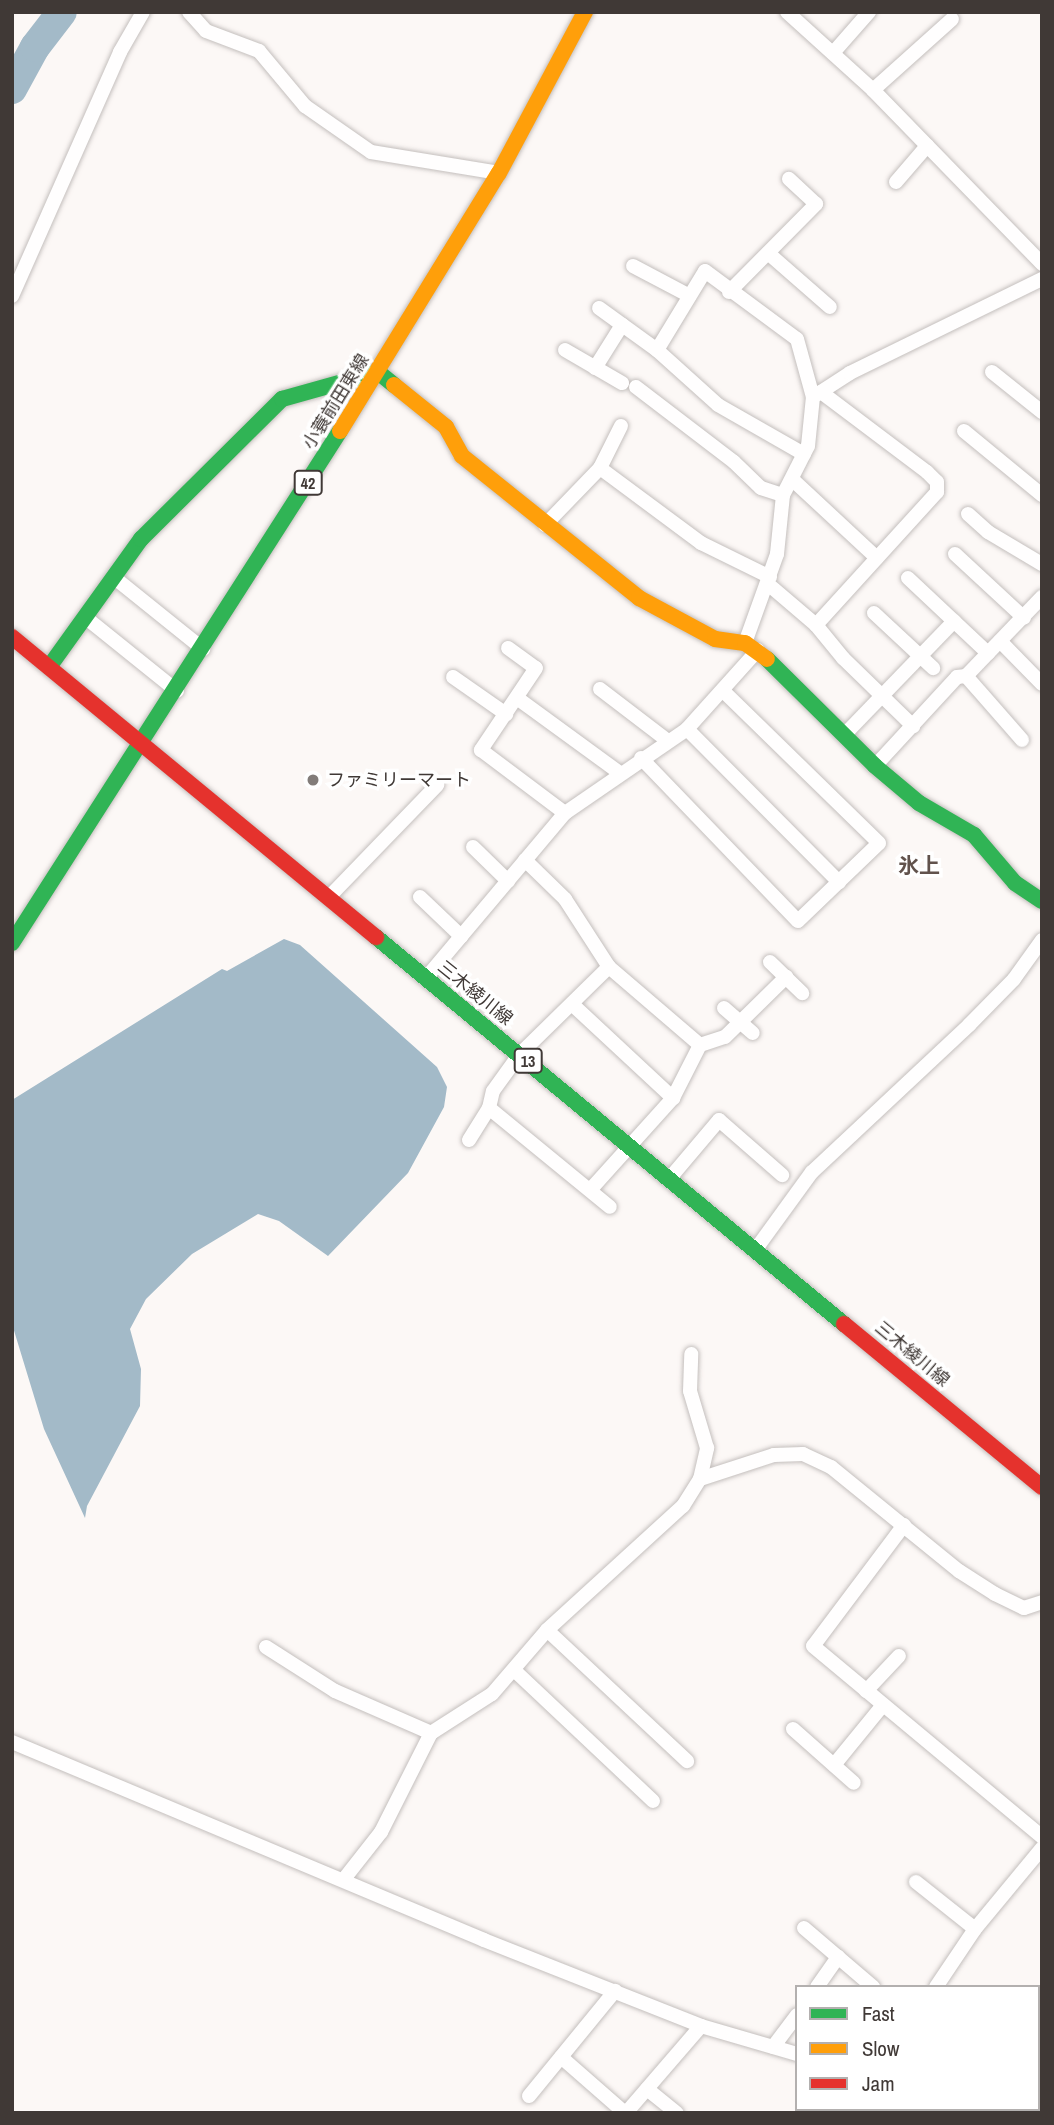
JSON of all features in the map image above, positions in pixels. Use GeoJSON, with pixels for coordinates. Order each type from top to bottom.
{"type":"FeatureCollection","features":[{"type":"Feature","properties":{"kind":"main road","name":"小蓑前田東線"},"geometry":{"type":"LineString","coordinates":[[12,943],[144,744],[378,372],[499,173],[585,12]]}},
{"type":"Feature","properties":{"kind":"main road"},"geometry":{"type":"LineString","coordinates":[[49,667],[116,579],[141,539],[282,399],[378,372],[446,427],[462,456],[639,598],[715,639],[752,646],[875,766],[919,803],[974,835],[1015,883],[1042,901]]}},
{"type":"Feature","properties":{"kind":"main road","name":"三木綾川線"},"geometry":{"type":"LineString","coordinates":[[12,637],[1042,1487]]}},
{"type":"Feature","properties":{"kind":"street"},"geometry":{"type":"LineString","coordinates":[[12,296],[120,52],[143,12]]}},
{"type":"Feature","properties":{"kind":"street"},"geometry":{"type":"LineString","coordinates":[[189,12],[206,31],[259,51],[305,106],[371,152],[499,173]]}},
{"type":"Feature","properties":{"kind":"street"},"geometry":{"type":"LineString","coordinates":[[787,12],[873,90],[1042,264]]}},
{"type":"Feature","properties":{"kind":"street"},"geometry":{"type":"LineString","coordinates":[[833,52],[869,12]]}},
{"type":"Feature","properties":{"kind":"street"},"geometry":{"type":"LineString","coordinates":[[873,90],[952,19]]}},
{"type":"Feature","properties":{"kind":"street"},"geometry":{"type":"LineString","coordinates":[[896,182],[927,146]]}},
{"type":"Feature","properties":{"kind":"street"},"geometry":{"type":"LineString","coordinates":[[729,292],[816,204],[789,179]]}},
{"type":"Feature","properties":{"kind":"street"},"geometry":{"type":"LineString","coordinates":[[768,253],[830,307]]}},
{"type":"Feature","properties":{"kind":"street"},"geometry":{"type":"LineString","coordinates":[[633,266],[690,296]]}},
{"type":"Feature","properties":{"kind":"street"},"geometry":{"type":"LineString","coordinates":[[426,978],[565,813],[620,772],[687,729],[723,691],[752,646],[769,581],[783,495],[794,481],[804,454],[817,395],[797,339],[784,326],[729,292],[705,271],[657,350]]}},
{"type":"Feature","properties":{"kind":"street"},"geometry":{"type":"LineString","coordinates":[[817,395],[850,373],[1042,279]]}},
{"type":"Feature","properties":{"kind":"street"},"geometry":{"type":"LineString","coordinates":[[599,308],[657,350],[718,405],[804,454]]}},
{"type":"Feature","properties":{"kind":"street"},"geometry":{"type":"LineString","coordinates":[[595,368],[622,325]]}},
{"type":"Feature","properties":{"kind":"street"},"geometry":{"type":"LineString","coordinates":[[565,350],[629,385],[734,462],[761,488],[783,495]]}},
{"type":"Feature","properties":{"kind":"street"},"geometry":{"type":"LineString","coordinates":[[992,372],[1042,412]]}},
{"type":"Feature","properties":{"kind":"street"},"geometry":{"type":"LineString","coordinates":[[816,625],[930,505],[937,492],[937,482],[817,395]]}},
{"type":"Feature","properties":{"kind":"street"},"geometry":{"type":"LineString","coordinates":[[545,525],[600,468],[621,426]]}},
{"type":"Feature","properties":{"kind":"street"},"geometry":{"type":"LineString","coordinates":[[964,431],[1042,495]]}},
{"type":"Feature","properties":{"kind":"street"},"geometry":{"type":"LineString","coordinates":[[600,468],[701,543],[769,581],[816,625],[882,698],[913,726]]}},
{"type":"Feature","properties":{"kind":"street"},"geometry":{"type":"LineString","coordinates":[[794,481],[877,558]]}},
{"type":"Feature","properties":{"kind":"street"},"geometry":{"type":"LineString","coordinates":[[968,514],[988,532],[1042,564]]}},
{"type":"Feature","properties":{"kind":"street"},"geometry":{"type":"LineString","coordinates":[[955,554],[1024,618]]}},
{"type":"Feature","properties":{"kind":"street"},"geometry":{"type":"LineString","coordinates":[[908,578],[988,653]]}},
{"type":"Feature","properties":{"kind":"street"},"geometry":{"type":"LineString","coordinates":[[116,579],[203,649]]}},
{"type":"Feature","properties":{"kind":"street"},"geometry":{"type":"LineString","coordinates":[[875,766],[957,677],[966,676],[1040,604]]}},
{"type":"Feature","properties":{"kind":"street"},"geometry":{"type":"LineString","coordinates":[[874,613],[933,668]]}},
{"type":"Feature","properties":{"kind":"street"},"geometry":{"type":"LineString","coordinates":[[85,617],[177,691]]}},
{"type":"Feature","properties":{"kind":"street"},"geometry":{"type":"LineString","coordinates":[[845,734],[954,621]]}},
{"type":"Feature","properties":{"kind":"street"},"geometry":{"type":"LineString","coordinates":[[1000,641],[1042,684]]}},
{"type":"Feature","properties":{"kind":"street"},"geometry":{"type":"LineString","coordinates":[[508,648],[536,668],[481,750],[565,813]]}},
{"type":"Feature","properties":{"kind":"street"},"geometry":{"type":"LineString","coordinates":[[966,676],[1022,740]]}},
{"type":"Feature","properties":{"kind":"street"},"geometry":{"type":"LineString","coordinates":[[453,677],[506,714]]}},
{"type":"Feature","properties":{"kind":"street"},"geometry":{"type":"LineString","coordinates":[[600,689],[668,741]]}},
{"type":"Feature","properties":{"kind":"street"},"geometry":{"type":"LineString","coordinates":[[641,758],[798,921],[879,843],[723,691]]}},
{"type":"Feature","properties":{"kind":"street"},"geometry":{"type":"LineString","coordinates":[[517,698],[620,772]]}},
{"type":"Feature","properties":{"kind":"street"},"geometry":{"type":"LineString","coordinates":[[687,729],[839,882]]}},
{"type":"Feature","properties":{"kind":"street"},"geometry":{"type":"LineString","coordinates":[[329,897],[437,785]]}},
{"type":"Feature","properties":{"kind":"street"},"geometry":{"type":"LineString","coordinates":[[473,847],[508,881]]}},
{"type":"Feature","properties":{"kind":"street"},"geometry":{"type":"LineString","coordinates":[[526,860],[565,899],[609,967],[700,1045]]}},
{"type":"Feature","properties":{"kind":"street"},"geometry":{"type":"LineString","coordinates":[[420,897],[461,936]]}},
{"type":"Feature","properties":{"kind":"street"},"geometry":{"type":"LineString","coordinates":[[756,1249],[812,1172],[969,1025],[1014,979],[1042,940]]}},
{"type":"Feature","properties":{"kind":"street"},"geometry":{"type":"LineString","coordinates":[[771,962],[802,992]]}},
{"type":"Feature","properties":{"kind":"street"},"geometry":{"type":"LineString","coordinates":[[469,1140],[489,1108],[493,1091],[519,1055],[609,967]]}},
{"type":"Feature","properties":{"kind":"street"},"geometry":{"type":"LineString","coordinates":[[591,1189],[632,1147],[673,1098],[700,1045],[726,1037],[786,977]]}},
{"type":"Feature","properties":{"kind":"street"},"geometry":{"type":"LineString","coordinates":[[573,1005],[673,1098]]}},
{"type":"Feature","properties":{"kind":"street"},"geometry":{"type":"LineString","coordinates":[[724,1008],[753,1033]]}},
{"type":"Feature","properties":{"kind":"street"},"geometry":{"type":"LineString","coordinates":[[489,1108],[610,1207]]}},
{"type":"Feature","properties":{"kind":"street"},"geometry":{"type":"LineString","coordinates":[[670,1178],[719,1120],[782,1175]]}},
{"type":"Feature","properties":{"kind":"street"},"geometry":{"type":"LineString","coordinates":[[344,1879],[381,1832],[431,1733],[468,1713],[514,1670],[547,1630],[683,1506],[700,1479],[707,1448],[690,1391],[691,1354]]}},
{"type":"Feature","properties":{"kind":"street"},"geometry":{"type":"LineString","coordinates":[[700,1479],[774,1455],[803,1454],[831,1467],[959,1571],[995,1594],[1024,1608],[1042,1602]]}},
{"type":"Feature","properties":{"kind":"street"},"geometry":{"type":"LineString","coordinates":[[904,1525],[813,1647],[1042,1837]]}},
{"type":"Feature","properties":{"kind":"street"},"geometry":{"type":"LineString","coordinates":[[547,1630],[687,1761]]}},
{"type":"Feature","properties":{"kind":"street"},"geometry":{"type":"LineString","coordinates":[[266,1647],[335,1691],[431,1733]]}},
{"type":"Feature","properties":{"kind":"street"},"geometry":{"type":"LineString","coordinates":[[866,1691],[900,1656]]}},
{"type":"Feature","properties":{"kind":"street"},"geometry":{"type":"LineString","coordinates":[[514,1670],[653,1801]]}},
{"type":"Feature","properties":{"kind":"street"},"geometry":{"type":"LineString","coordinates":[[834,1765],[883,1705]]}},
{"type":"Feature","properties":{"kind":"street"},"geometry":{"type":"LineString","coordinates":[[793,1729],[854,1783]]}},
{"type":"Feature","properties":{"kind":"street"},"geometry":{"type":"LineString","coordinates":[[12,1742],[615,1991],[701,2025],[795,2053]]}},
{"type":"Feature","properties":{"kind":"street"},"geometry":{"type":"LineString","coordinates":[[937,1985],[975,1928],[1042,1848]]}},
{"type":"Feature","properties":{"kind":"street"},"geometry":{"type":"LineString","coordinates":[[916,1882],[975,1928]]}},
{"type":"Feature","properties":{"kind":"street"},"geometry":{"type":"LineString","coordinates":[[804,1928],[871,1985]]}},
{"type":"Feature","properties":{"kind":"street"},"geometry":{"type":"LineString","coordinates":[[818,1985],[838,1957]]}},
{"type":"Feature","properties":{"kind":"street"},"geometry":{"type":"LineString","coordinates":[[529,2096],[615,1991]]}},
{"type":"Feature","properties":{"kind":"street"},"geometry":{"type":"LineString","coordinates":[[773,2047],[795,2017]]}},
{"type":"Feature","properties":{"kind":"street"},"geometry":{"type":"LineString","coordinates":[[561,2057],[625,2113],[701,2025]]}},
{"type":"Feature","properties":{"kind":"street"},"geometry":{"type":"LineString","coordinates":[[647,2089],[677,2113]]}},
{"type":"Feature","properties":{"kind":"water"},"geometry":{"type":"Polygon","coordinates":[[[284,939],[300,945],[437,1067],[447,1087],[444,1107],[408,1173],[328,1256],[279,1221],[258,1214],[192,1254],[146,1299],[130,1329],[141,1369],[140,1406],[87,1506],[85,1518],[44,1429],[12,1324],[12,1100],[222,969],[227,971],[284,939]]]}},
{"type":"Feature","properties":{"kind":"waterway"},"geometry":{"type":"LineString","coordinates":[[12,89],[35,47],[62,12]]}},
{"type":"Feature","properties":{"kind":"traffic: fast"},"geometry":{"type":"LineString","coordinates":[[49,667],[141,539],[282,399],[378,372],[394,385]]}},
{"type":"Feature","properties":{"kind":"traffic: fast"},"geometry":{"type":"LineString","coordinates":[[12,943],[340,431]]}},
{"type":"Feature","properties":{"kind":"traffic: fast"},"geometry":{"type":"LineString","coordinates":[[767,659],[875,766],[919,803],[974,835],[1015,883],[1042,901]]}},
{"type":"Feature","properties":{"kind":"traffic: fast"},"geometry":{"type":"LineString","coordinates":[[376,937],[844,1324]]}},
{"type":"Feature","properties":{"kind":"traffic: slow"},"geometry":{"type":"LineString","coordinates":[[340,431],[499,173],[585,12]]}},
{"type":"Feature","properties":{"kind":"traffic: slow"},"geometry":{"type":"LineString","coordinates":[[394,385],[446,427],[462,456],[639,598],[715,639],[745,643],[767,659]]}},
{"type":"Feature","properties":{"kind":"traffic: jam"},"geometry":{"type":"LineString","coordinates":[[12,637],[376,937]]}},
{"type":"Feature","properties":{"kind":"traffic: jam"},"geometry":{"type":"LineString","coordinates":[[844,1324],[1042,1487]]}},
{"type":"Feature","properties":{"kind":"place","name":"ファミリーマート"},"geometry":{"type":"Point","coordinates":[313,780]}},
{"type":"Feature","properties":{"kind":"district","name":"氷上"},"geometry":{"type":"Point","coordinates":[919,866]}}]}
